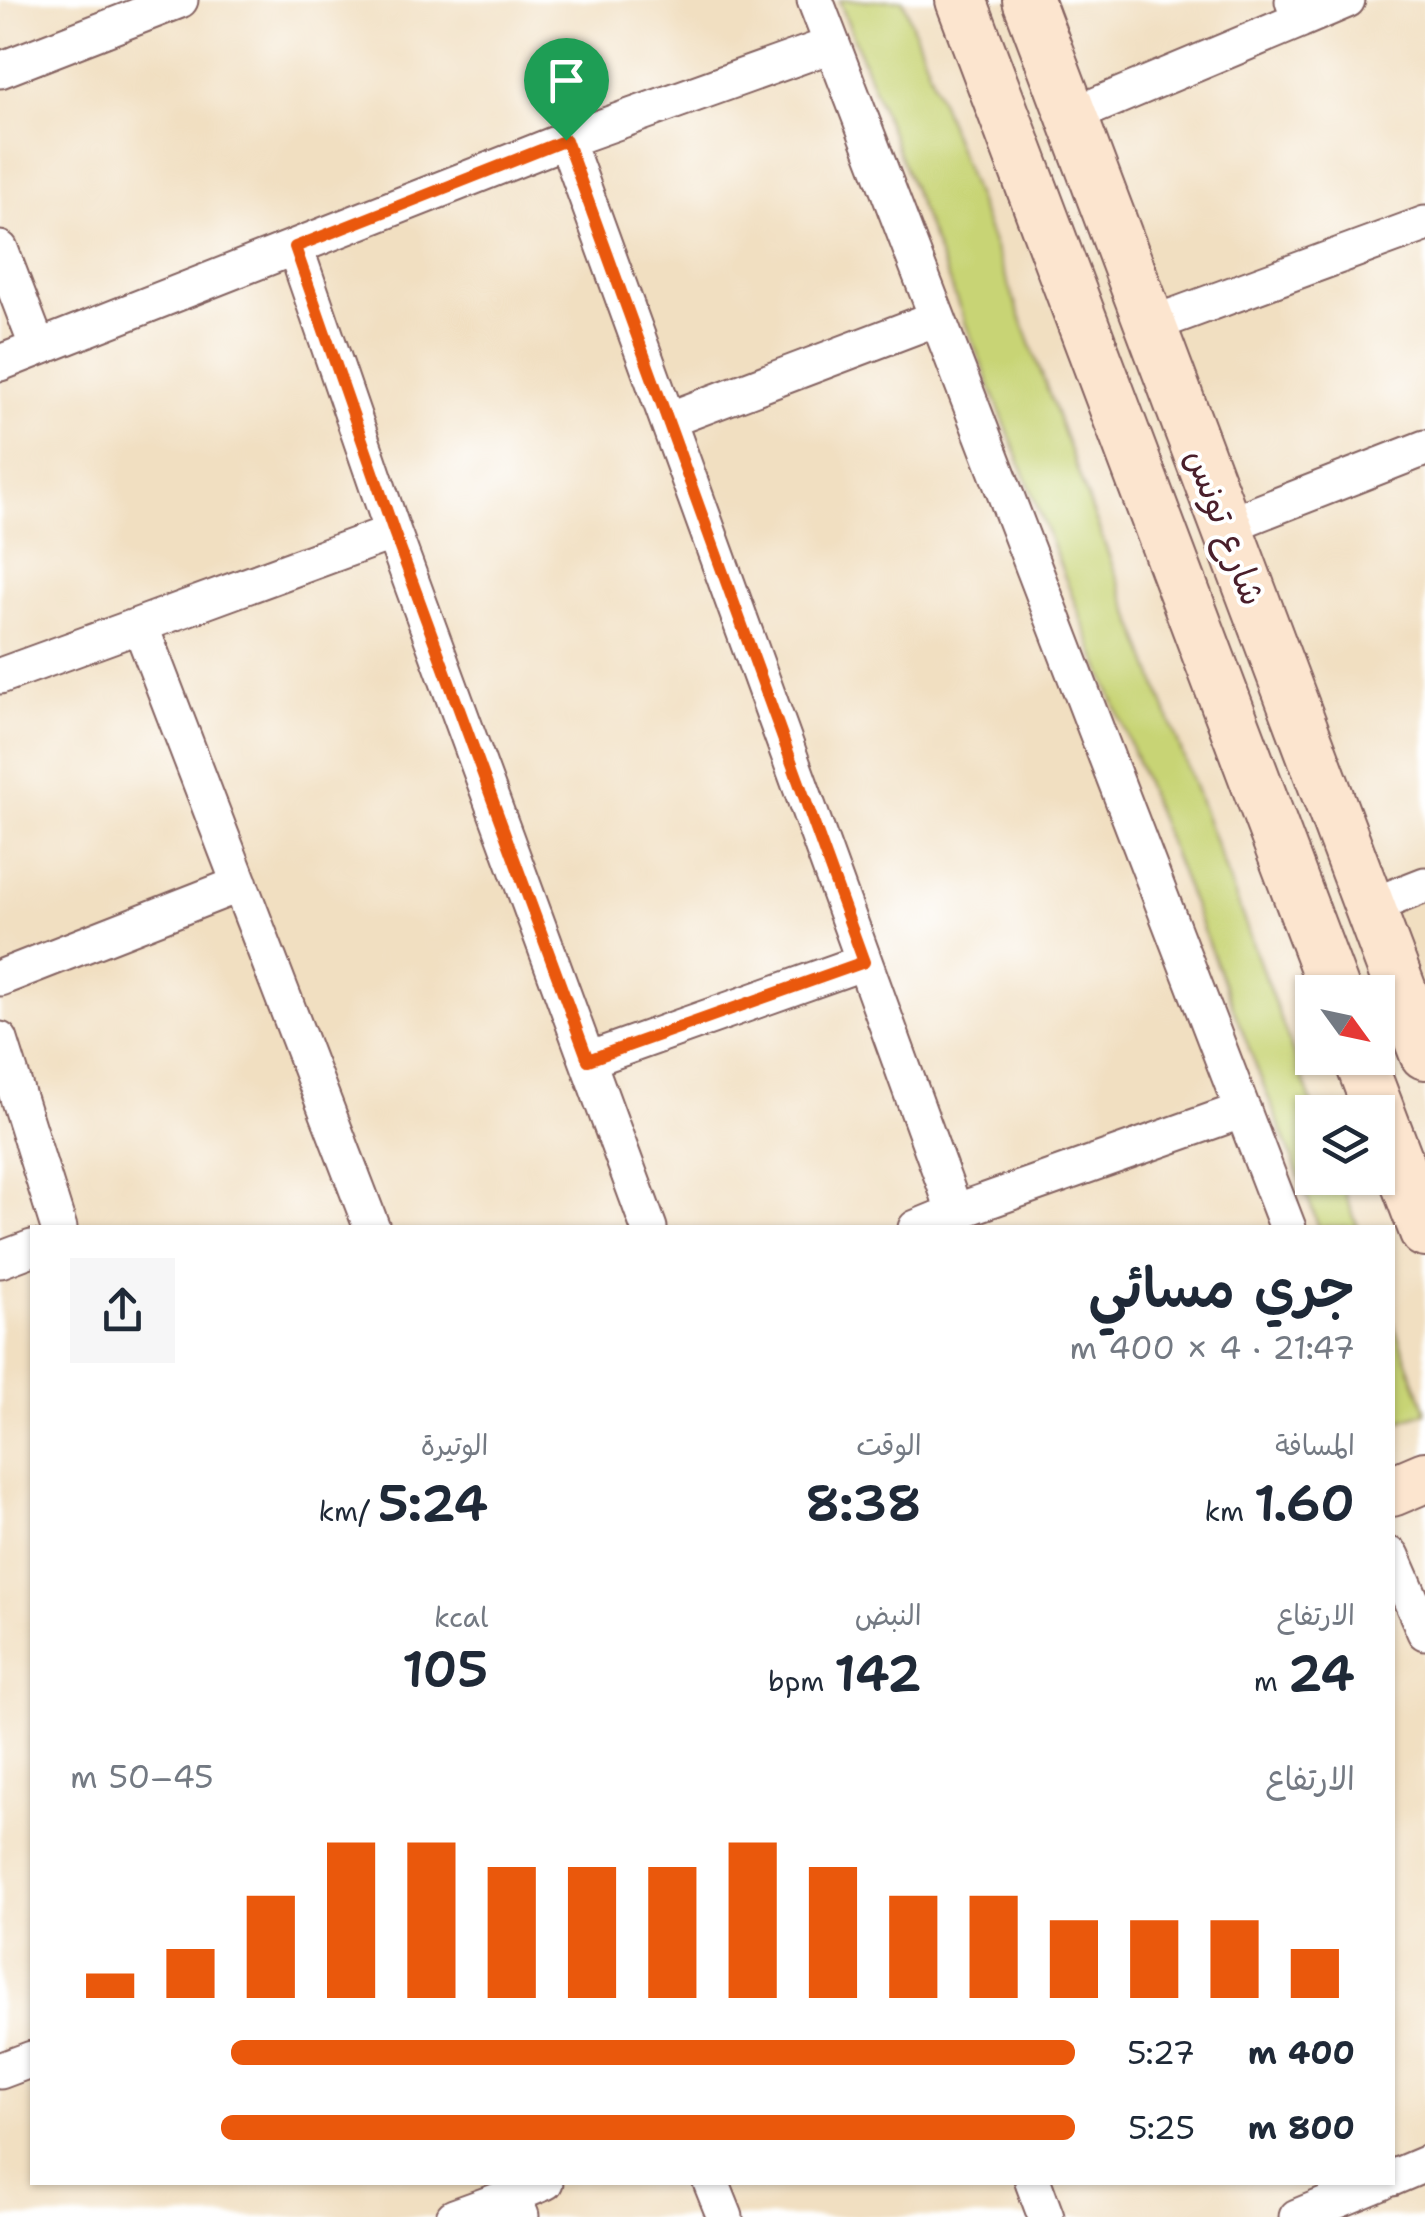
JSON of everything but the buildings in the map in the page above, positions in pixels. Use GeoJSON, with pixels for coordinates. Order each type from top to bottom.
{"type":"FeatureCollection","features":[{"type":"Feature","properties":{"kind":"street"},"geometry":{"type":"LineString","coordinates":[[0,70],[180,0]]}},
{"type":"Feature","properties":{"kind":"street"},"geometry":{"type":"LineString","coordinates":[[815,0],[1287,1225]]}},
{"type":"Feature","properties":{"kind":"street","name":"شارع تونس"},"geometry":{"type":"LineString","coordinates":[[962,0],[1329,975]]}},
{"type":"Feature","properties":{"kind":"street","name":"شارع تونس"},"geometry":{"type":"LineString","coordinates":[[1028,0],[1425,1054]]}},
{"type":"Feature","properties":{"kind":"street"},"geometry":{"type":"LineString","coordinates":[[1072,116],[1296,10],[1347,0]]}},
{"type":"Feature","properties":{"kind":"street"},"geometry":{"type":"LineString","coordinates":[[0,364],[566,140],[831,45]]}},
{"type":"Feature","properties":{"kind":"street"},"geometry":{"type":"LineString","coordinates":[[566,140],[954,1212]]}},
{"type":"Feature","properties":{"kind":"street"},"geometry":{"type":"LineString","coordinates":[[1150,326],[1425,224]]}},
{"type":"Feature","properties":{"kind":"street"},"geometry":{"type":"LineString","coordinates":[[295,247],[394,532],[647,1225]]}},
{"type":"Feature","properties":{"kind":"street"},"geometry":{"type":"LineString","coordinates":[[0,249],[38,348]]}},
{"type":"Feature","properties":{"kind":"street"},"geometry":{"type":"LineString","coordinates":[[668,420],[937,318]]}},
{"type":"Feature","properties":{"kind":"street"},"geometry":{"type":"LineString","coordinates":[[1226,526],[1425,448]]}},
{"type":"Feature","properties":{"kind":"street"},"geometry":{"type":"LineString","coordinates":[[0,676],[394,532]]}},
{"type":"Feature","properties":{"kind":"street"},"geometry":{"type":"LineString","coordinates":[[140,625],[371,1225]]}},
{"type":"Feature","properties":{"kind":"street"},"geometry":{"type":"LineString","coordinates":[[0,978],[240,884]]}},
{"type":"Feature","properties":{"kind":"street"},"geometry":{"type":"LineString","coordinates":[[1369,907],[1425,885]]}},
{"type":"Feature","properties":{"kind":"street"},"geometry":{"type":"LineString","coordinates":[[588,1060],[864,962]]}},
{"type":"Feature","properties":{"kind":"street"},"geometry":{"type":"LineString","coordinates":[[0,1040],[58,1225]]}},
{"type":"Feature","properties":{"kind":"street"},"geometry":{"type":"LineString","coordinates":[[1425,1080],[1367,1077],[1425,1232]]}},
{"type":"Feature","properties":{"kind":"street"},"geometry":{"type":"LineString","coordinates":[[923,1225],[1243,1110]]}},
{"type":"Feature","properties":{"kind":"street"},"geometry":{"type":"LineString","coordinates":[[0,1260],[30,1249]]}},
{"type":"Feature","properties":{"kind":"street"},"geometry":{"type":"LineString","coordinates":[[1395,1491],[1425,1477]]}},
{"type":"Feature","properties":{"kind":"street"},"geometry":{"type":"LineString","coordinates":[[1395,1561],[1425,1632]]}},
{"type":"Feature","properties":{"kind":"street"},"geometry":{"type":"LineString","coordinates":[[0,2071],[30,2060]]}},
{"type":"Feature","properties":{"kind":"street"},"geometry":{"type":"LineString","coordinates":[[1395,2177],[1425,2164]]}},
{"type":"Feature","properties":{"kind":"street"},"geometry":{"type":"LineString","coordinates":[[712,2185],[724,2217]]}},
{"type":"Feature","properties":{"kind":"street"},"geometry":{"type":"LineString","coordinates":[[1034,2185],[1046,2217]]}},
{"type":"Feature","properties":{"kind":"street"},"geometry":{"type":"LineString","coordinates":[[1298,2217],[1328,2193],[1367,2185]]}},
{"type":"Feature","properties":{"kind":"street"},"geometry":{"type":"LineString","coordinates":[[454,2217],[526,2198]]}},
{"type":"Feature","properties":{"kind":"green space"},"geometry":{"type":"Polygon","coordinates":[[[839,0],[903,0],[1295,1058],[1295,1075],[1301,1075],[1309,1095],[1295,1095],[1295,1166],[839,0]]]}},
{"type":"Feature","properties":{"kind":"green space"},"geometry":{"type":"Polygon","coordinates":[[[1306,1195],[1346,1195],[1357,1225],[1318,1225],[1306,1195]]]}},
{"type":"Feature","properties":{"kind":"green space"},"geometry":{"type":"Polygon","coordinates":[[[1395,1329],[1425,1408],[1425,1413],[1395,1423],[1395,1329]]]}},
{"type":"Feature","properties":{"kind":"route"},"geometry":{"type":"LineString","coordinates":[[566,140],[864,962],[588,1060],[394,532],[295,247],[566,140]]}}]}
